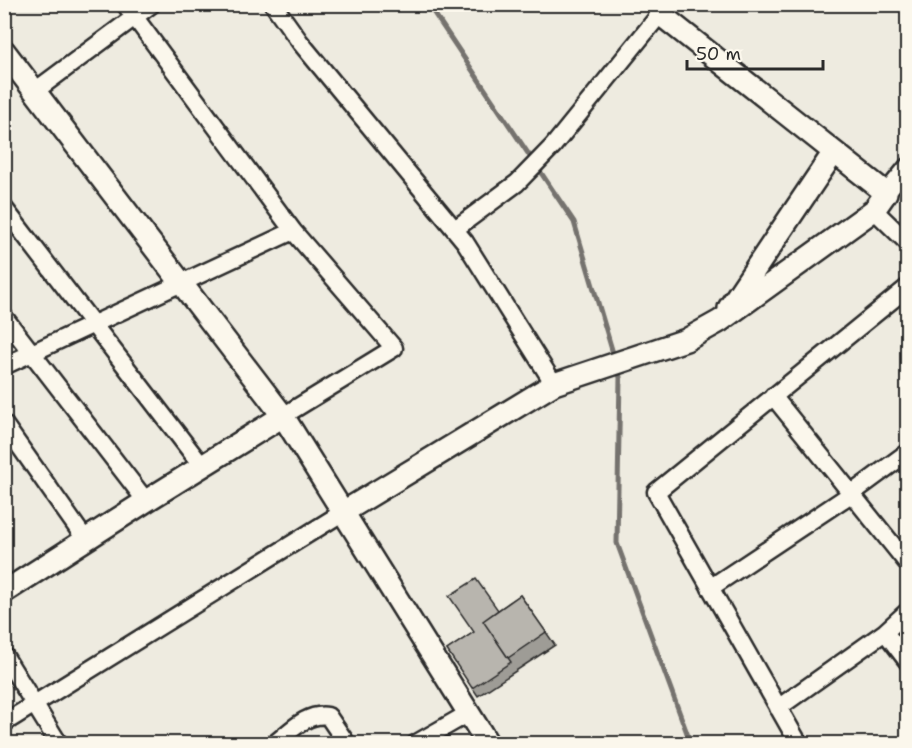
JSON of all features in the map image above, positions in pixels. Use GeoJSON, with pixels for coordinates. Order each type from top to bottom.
{"type":"FeatureCollection","features":[{"type":"Feature","properties":{"kind":"street"},"geometry":{"type":"LineString","coordinates":[[35,91],[130,11],[152,4]]}},
{"type":"Feature","properties":{"kind":"street"},"geometry":{"type":"LineString","coordinates":[[273,4],[300,42],[455,230],[554,384]]}},
{"type":"Feature","properties":{"kind":"street"},"geometry":{"type":"LineString","coordinates":[[455,230],[517,183],[553,146],[664,9],[834,152],[880,202],[908,243]]}},
{"type":"Feature","properties":{"kind":"street"},"geometry":{"type":"LineString","coordinates":[[4,592],[85,539],[394,348],[293,231],[130,11]]}},
{"type":"Feature","properties":{"kind":"street"},"geometry":{"type":"LineString","coordinates":[[5,53],[283,416],[488,744]]}},
{"type":"Feature","properties":{"kind":"street"},"geometry":{"type":"LineString","coordinates":[[720,321],[834,152]]}},
{"type":"Feature","properties":{"kind":"street"},"geometry":{"type":"LineString","coordinates":[[4,723],[554,384],[686,340],[720,321],[880,202],[908,166]]}},
{"type":"Feature","properties":{"kind":"street"},"geometry":{"type":"LineString","coordinates":[[4,208],[202,466]]}},
{"type":"Feature","properties":{"kind":"street"},"geometry":{"type":"LineString","coordinates":[[4,366],[293,231]]}},
{"type":"Feature","properties":{"kind":"street"},"geometry":{"type":"LineString","coordinates":[[799,744],[656,492],[908,287]]}},
{"type":"Feature","properties":{"kind":"street"},"geometry":{"type":"LineString","coordinates":[[4,317],[146,501]]}},
{"type":"Feature","properties":{"kind":"street"},"geometry":{"type":"LineString","coordinates":[[773,396],[908,564]]}},
{"type":"Feature","properties":{"kind":"street"},"geometry":{"type":"LineString","coordinates":[[4,424],[85,539]]}},
{"type":"Feature","properties":{"kind":"street"},"geometry":{"type":"LineString","coordinates":[[710,588],[851,494],[908,452]]}},
{"type":"Feature","properties":{"kind":"street"},"geometry":{"type":"LineString","coordinates":[[778,708],[885,632],[908,611]]}},
{"type":"Feature","properties":{"kind":"street"},"geometry":{"type":"LineString","coordinates":[[885,632],[908,662]]}},
{"type":"Feature","properties":{"kind":"street"},"geometry":{"type":"LineString","coordinates":[[4,655],[59,744]]}},
{"type":"Feature","properties":{"kind":"street"},"geometry":{"type":"LineString","coordinates":[[415,744],[470,713]]}},
{"type":"Feature","properties":{"kind":"street"},"geometry":{"type":"LineString","coordinates":[[274,744],[312,716],[321,715],[328,716],[347,744]]}},
{"type":"Feature","properties":{"kind":"building"},"geometry":{"type":"Polygon","coordinates":[[[476,579],[498,610],[483,621],[511,662],[472,688],[447,650],[474,632],[449,596],[476,579]]]}},
{"type":"Feature","properties":{"kind":"building"},"geometry":{"type":"Polygon","coordinates":[[[520,595],[546,632],[508,658],[483,621],[520,595]]]}},
{"type":"Feature","properties":{"kind":"building"},"geometry":{"type":"Polygon","coordinates":[[[421,739],[428,744],[414,744],[421,739]]]}},
{"type":"Feature","properties":{"kind":"waterway"},"geometry":{"type":"LineString","coordinates":[[428,4],[574,222],[615,360]]}},
{"type":"Feature","properties":{"kind":"waterway"},"geometry":{"type":"LineString","coordinates":[[617,369],[620,377],[617,543],[691,744]]}}]}
